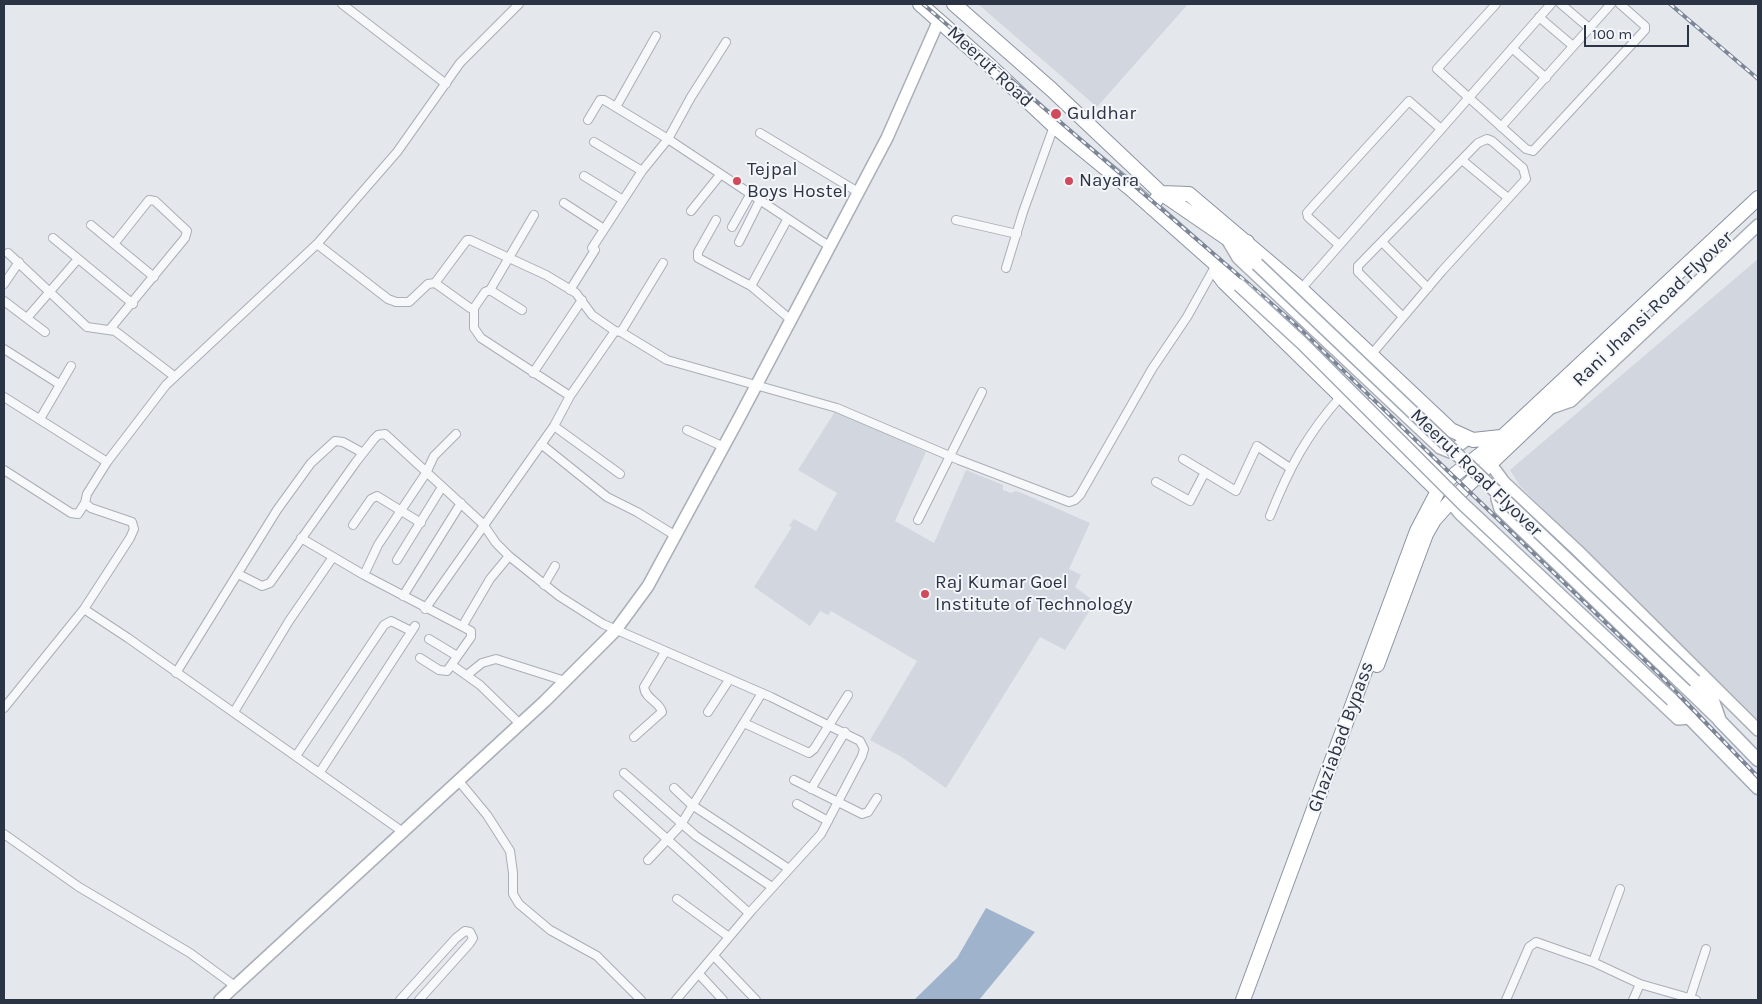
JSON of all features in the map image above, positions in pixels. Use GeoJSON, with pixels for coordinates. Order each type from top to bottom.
{"type":"FeatureCollection","features":[{"type":"Feature","properties":{"kind":"highway","name":"Meerut Road"},"geometry":{"type":"LineString","coordinates":[[920,4],[1054,126],[1151,207],[1217,266]]}},
{"type":"Feature","properties":{"kind":"highway","name":"Meerut Road"},"geometry":{"type":"LineString","coordinates":[[954,4],[1051,89],[1162,193],[1228,239]]}},
{"type":"Feature","properties":{"kind":"highway"},"geometry":{"type":"LineString","coordinates":[[1151,207],[1162,193],[1189,194],[1248,242],[1301,289],[1451,430],[1469,438],[1480,440],[1502,437]]}},
{"type":"Feature","properties":{"kind":"highway","name":"Rani Jhansi Road Flyover"},"geometry":{"type":"LineString","coordinates":[[1549,401],[1758,198]]}},
{"type":"Feature","properties":{"kind":"highway","name":"Rani Jhansi Road Flyover"},"geometry":{"type":"LineString","coordinates":[[1568,383],[1758,210]]}},
{"type":"Feature","properties":{"kind":"highway"},"geometry":{"type":"LineString","coordinates":[[1228,239],[1248,242]]}},
{"type":"Feature","properties":{"kind":"highway"},"geometry":{"type":"LineString","coordinates":[[1217,266],[1218,274],[1224,282],[1342,395],[1438,491]]}},
{"type":"Feature","properties":{"kind":"highway","name":"Ghaziabad Bypass"},"geometry":{"type":"LineString","coordinates":[[1251,1000],[1260,967],[1417,531],[1438,491],[1449,479],[1549,401]]}},
{"type":"Feature","properties":{"kind":"highway","name":"Ghaziabad Bypass"},"geometry":{"type":"LineString","coordinates":[[1243,1000],[1260,967],[1426,534],[1434,520],[1450,502],[1549,401]]}},
{"type":"Feature","properties":{"kind":"highway"},"geometry":{"type":"LineString","coordinates":[[1419,473],[1430,460]]}},
{"type":"Feature","properties":{"kind":"main road","name":"Meerut Road Flyover"},"geometry":{"type":"LineString","coordinates":[[1228,239],[1257,264],[1695,681],[1712,698],[1720,721]]}},
{"type":"Feature","properties":{"kind":"main road","name":"Meerut Road Flyover"},"geometry":{"type":"LineString","coordinates":[[1217,266],[1302,342],[1470,510],[1692,718]]}},
{"type":"Feature","properties":{"kind":"main road"},"geometry":{"type":"LineString","coordinates":[[1692,718],[1758,788]]}},
{"type":"Feature","properties":{"kind":"main road"},"geometry":{"type":"LineString","coordinates":[[1720,721],[1758,760]]}},
{"type":"Feature","properties":{"kind":"street"},"geometry":{"type":"LineString","coordinates":[[342,4],[446,84]]}},
{"type":"Feature","properties":{"kind":"street"},"geometry":{"type":"LineString","coordinates":[[4,470],[71,514],[78,514],[85,503],[87,494],[107,462],[136,422],[174,376],[317,244],[397,152],[472,50],[520,4]]}},
{"type":"Feature","properties":{"kind":"street"},"geometry":{"type":"LineString","coordinates":[[1496,4],[1437,69],[1468,99],[1526,149],[1533,151],[1645,30],[1644,26],[1620,4]]}},
{"type":"Feature","properties":{"kind":"street"},"geometry":{"type":"LineString","coordinates":[[1301,289],[1551,4]]}},
{"type":"Feature","properties":{"kind":"street"},"geometry":{"type":"LineString","coordinates":[[1561,4],[1589,28]]}},
{"type":"Feature","properties":{"kind":"street"},"geometry":{"type":"LineString","coordinates":[[1501,127],[1611,4]]}},
{"type":"Feature","properties":{"kind":"street"},"geometry":{"type":"LineString","coordinates":[[1539,17],[1573,46]]}},
{"type":"Feature","properties":{"kind":"street"},"geometry":{"type":"LineString","coordinates":[[220,1000],[520,724],[615,631],[648,586],[724,447],[887,138],[939,20]]}},
{"type":"Feature","properties":{"kind":"street"},"geometry":{"type":"LineString","coordinates":[[616,107],[656,36]]}},
{"type":"Feature","properties":{"kind":"street"},"geometry":{"type":"LineString","coordinates":[[570,290],[604,230],[642,171],[668,138],[691,97],[726,42]]}},
{"type":"Feature","properties":{"kind":"street"},"geometry":{"type":"LineString","coordinates":[[1512,48],[1546,78]]}},
{"type":"Feature","properties":{"kind":"street"},"geometry":{"type":"LineString","coordinates":[[588,120],[602,99],[668,138],[787,220],[829,246]]}},
{"type":"Feature","properties":{"kind":"street"},"geometry":{"type":"LineString","coordinates":[[1339,245],[1307,216],[1314,205],[1409,101],[1441,129]]}},
{"type":"Feature","properties":{"kind":"street"},"geometry":{"type":"LineString","coordinates":[[1006,268],[1054,126]]}},
{"type":"Feature","properties":{"kind":"street"},"geometry":{"type":"LineString","coordinates":[[760,133],[858,192]]}},
{"type":"Feature","properties":{"kind":"street"},"geometry":{"type":"LineString","coordinates":[[1371,355],[1428,288],[1526,179],[1526,172],[1492,141],[1482,140],[1358,266],[1358,272],[1403,317]]}},
{"type":"Feature","properties":{"kind":"street"},"geometry":{"type":"LineString","coordinates":[[594,142],[642,171]]}},
{"type":"Feature","properties":{"kind":"street"},"geometry":{"type":"LineString","coordinates":[[1462,160],[1508,198]]}},
{"type":"Feature","properties":{"kind":"street"},"geometry":{"type":"LineString","coordinates":[[691,211],[720,175]]}},
{"type":"Feature","properties":{"kind":"street"},"geometry":{"type":"LineString","coordinates":[[584,176],[623,200]]}},
{"type":"Feature","properties":{"kind":"street"},"geometry":{"type":"LineString","coordinates":[[1758,192],[1560,376],[1549,401],[1571,401],[1758,225]]}},
{"type":"Feature","properties":{"kind":"street"},"geometry":{"type":"LineString","coordinates":[[732,227],[750,195]]}},
{"type":"Feature","properties":{"kind":"street"},"geometry":{"type":"LineString","coordinates":[[739,242],[760,200]]}},
{"type":"Feature","properties":{"kind":"street"},"geometry":{"type":"LineString","coordinates":[[110,329],[133,304],[184,238],[187,231],[155,201],[146,202],[114,244]]}},
{"type":"Feature","properties":{"kind":"street"},"geometry":{"type":"LineString","coordinates":[[564,203],[604,230]]}},
{"type":"Feature","properties":{"kind":"street"},"geometry":{"type":"LineString","coordinates":[[534,215],[490,290],[485,292],[474,308],[474,328],[480,338],[570,396]]}},
{"type":"Feature","properties":{"kind":"street"},"geometry":{"type":"LineString","coordinates":[[716,220],[698,252],[698,258],[752,286],[791,320]]}},
{"type":"Feature","properties":{"kind":"street"},"geometry":{"type":"LineString","coordinates":[[752,286],[787,220]]}},
{"type":"Feature","properties":{"kind":"street"},"geometry":{"type":"LineString","coordinates":[[956,220],[1016,234]]}},
{"type":"Feature","properties":{"kind":"street"},"geometry":{"type":"LineString","coordinates":[[91,225],[154,277]]}},
{"type":"Feature","properties":{"kind":"street"},"geometry":{"type":"LineString","coordinates":[[53,238],[133,304]]}},
{"type":"Feature","properties":{"kind":"street"},"geometry":{"type":"LineString","coordinates":[[1228,239],[1238,258],[1440,448],[1450,452],[1469,438]]}},
{"type":"Feature","properties":{"kind":"street"},"geometry":{"type":"LineString","coordinates":[[435,283],[467,240],[509,257],[570,290],[582,300],[592,315],[667,360],[837,408],[950,457],[1064,502],[1075,500],[1217,266],[1227,268],[1277,313],[1449,479]]}},
{"type":"Feature","properties":{"kind":"street"},"geometry":{"type":"LineString","coordinates":[[1382,242],[1428,288]]}},
{"type":"Feature","properties":{"kind":"street"},"geometry":{"type":"LineString","coordinates":[[317,244],[388,299],[396,302],[409,302],[428,284],[435,283],[474,308]]}},
{"type":"Feature","properties":{"kind":"street"},"geometry":{"type":"LineString","coordinates":[[8,253],[51,291],[87,327],[110,329],[174,376]]}},
{"type":"Feature","properties":{"kind":"street"},"geometry":{"type":"LineString","coordinates":[[28,318],[78,259]]}},
{"type":"Feature","properties":{"kind":"street"},"geometry":{"type":"LineString","coordinates":[[4,284],[19,262]]}},
{"type":"Feature","properties":{"kind":"street"},"geometry":{"type":"LineString","coordinates":[[425,609],[483,524],[554,426],[570,396],[618,332],[663,263]]}},
{"type":"Feature","properties":{"kind":"street"},"geometry":{"type":"LineString","coordinates":[[490,290],[522,310]]}},
{"type":"Feature","properties":{"kind":"street"},"geometry":{"type":"LineString","coordinates":[[533,373],[582,300]]}},
{"type":"Feature","properties":{"kind":"street"},"geometry":{"type":"LineString","coordinates":[[4,301],[45,332]]}},
{"type":"Feature","properties":{"kind":"street"},"geometry":{"type":"LineString","coordinates":[[4,349],[59,384]]}},
{"type":"Feature","properties":{"kind":"street"},"geometry":{"type":"LineString","coordinates":[[40,419],[71,366]]}},
{"type":"Feature","properties":{"kind":"street"},"geometry":{"type":"LineString","coordinates":[[918,520],[982,392]]}},
{"type":"Feature","properties":{"kind":"street"},"geometry":{"type":"LineString","coordinates":[[1270,516],[1290,468],[1309,436],[1342,395]]}},
{"type":"Feature","properties":{"kind":"street"},"geometry":{"type":"LineString","coordinates":[[4,397],[107,462]]}},
{"type":"Feature","properties":{"kind":"street"},"geometry":{"type":"LineString","coordinates":[[554,426],[620,474]]}},
{"type":"Feature","properties":{"kind":"street"},"geometry":{"type":"LineString","coordinates":[[687,430],[724,447]]}},
{"type":"Feature","properties":{"kind":"street"},"geometry":{"type":"LineString","coordinates":[[238,574],[257,584],[266,585],[363,453],[378,435],[384,434],[483,524],[496,543],[509,556],[544,584],[615,631],[762,693],[860,740],[864,749],[862,756],[838,803],[814,843],[749,913],[679,999]]}},
{"type":"Feature","properties":{"kind":"street"},"geometry":{"type":"LineString","coordinates":[[364,576],[378,545],[426,473],[434,456],[456,434]]}},
{"type":"Feature","properties":{"kind":"street"},"geometry":{"type":"LineString","coordinates":[[176,673],[277,510],[311,463],[331,443],[339,441],[363,453]]}},
{"type":"Feature","properties":{"kind":"street"},"geometry":{"type":"LineString","coordinates":[[541,444],[607,497],[637,512],[676,536]]}},
{"type":"Feature","properties":{"kind":"street"},"geometry":{"type":"LineString","coordinates":[[1183,459],[1236,491],[1257,446],[1290,468]]}},
{"type":"Feature","properties":{"kind":"street"},"geometry":{"type":"LineString","coordinates":[[1490,463],[1504,482],[1576,550],[1758,730]]}},
{"type":"Feature","properties":{"kind":"street"},"geometry":{"type":"LineString","coordinates":[[1156,482],[1190,501],[1206,472]]}},
{"type":"Feature","properties":{"kind":"street"},"geometry":{"type":"LineString","coordinates":[[1504,482],[1497,499],[1500,509],[1720,721]]}},
{"type":"Feature","properties":{"kind":"street"},"geometry":{"type":"LineString","coordinates":[[397,560],[422,523],[442,487]]}},
{"type":"Feature","properties":{"kind":"street"},"geometry":{"type":"LineString","coordinates":[[353,526],[374,497],[380,497],[422,523]]}},
{"type":"Feature","properties":{"kind":"street"},"geometry":{"type":"LineString","coordinates":[[1450,502],[1460,514],[1639,685],[1678,719],[1692,718]]}},
{"type":"Feature","properties":{"kind":"street"},"geometry":{"type":"LineString","coordinates":[[4,708],[84,609],[130,538],[134,526],[132,522],[91,508],[85,503]]}},
{"type":"Feature","properties":{"kind":"street"},"geometry":{"type":"LineString","coordinates":[[403,596],[461,503]]}},
{"type":"Feature","properties":{"kind":"street"},"geometry":{"type":"LineString","coordinates":[[301,538],[364,576],[471,631],[471,637],[447,671],[443,671],[420,658]]}},
{"type":"Feature","properties":{"kind":"street"},"geometry":{"type":"LineString","coordinates":[[463,626],[490,578],[509,556]]}},
{"type":"Feature","properties":{"kind":"street"},"geometry":{"type":"LineString","coordinates":[[234,712],[289,622],[333,557]]}},
{"type":"Feature","properties":{"kind":"street"},"geometry":{"type":"LineString","coordinates":[[544,584],[555,566]]}},
{"type":"Feature","properties":{"kind":"street"},"geometry":{"type":"LineString","coordinates":[[84,609],[320,772],[403,832]]}},
{"type":"Feature","properties":{"kind":"street"},"geometry":{"type":"LineString","coordinates":[[296,756],[384,625],[391,621],[413,629],[320,772]]}},
{"type":"Feature","properties":{"kind":"street"},"geometry":{"type":"LineString","coordinates":[[429,640],[458,656]]}},
{"type":"Feature","properties":{"kind":"street"},"geometry":{"type":"LineString","coordinates":[[634,737],[662,712],[660,707],[645,693],[644,688],[665,652]]}},
{"type":"Feature","properties":{"kind":"street"},"geometry":{"type":"LineString","coordinates":[[467,675],[482,663],[496,659],[565,681]]}},
{"type":"Feature","properties":{"kind":"street"},"geometry":{"type":"LineString","coordinates":[[452,665],[467,675],[520,724]]}},
{"type":"Feature","properties":{"kind":"street"},"geometry":{"type":"LineString","coordinates":[[708,712],[729,680]]}},
{"type":"Feature","properties":{"kind":"street"},"geometry":{"type":"LineString","coordinates":[[648,860],[681,824],[762,693]]}},
{"type":"Feature","properties":{"kind":"street"},"geometry":{"type":"LineString","coordinates":[[744,723],[809,753],[830,725],[848,695]]}},
{"type":"Feature","properties":{"kind":"street"},"geometry":{"type":"LineString","coordinates":[[811,789],[844,732]]}},
{"type":"Feature","properties":{"kind":"street"},"geometry":{"type":"LineString","coordinates":[[624,774],[681,824],[772,887]]}},
{"type":"Feature","properties":{"kind":"street"},"geometry":{"type":"LineString","coordinates":[[458,780],[487,815],[510,852],[513,894],[519,904],[550,930],[597,956],[641,1000]]}},
{"type":"Feature","properties":{"kind":"street"},"geometry":{"type":"LineString","coordinates":[[794,780],[864,814],[877,798]]}},
{"type":"Feature","properties":{"kind":"street"},"geometry":{"type":"LineString","coordinates":[[674,788],[692,805],[789,870]]}},
{"type":"Feature","properties":{"kind":"street"},"geometry":{"type":"LineString","coordinates":[[618,795],[749,913]]}},
{"type":"Feature","properties":{"kind":"street"},"geometry":{"type":"LineString","coordinates":[[797,804],[828,821]]}},
{"type":"Feature","properties":{"kind":"street"},"geometry":{"type":"LineString","coordinates":[[4,834],[79,887],[190,953],[236,986]]}},
{"type":"Feature","properties":{"kind":"street"},"geometry":{"type":"LineString","coordinates":[[1593,962],[1620,890]]}},
{"type":"Feature","properties":{"kind":"street"},"geometry":{"type":"LineString","coordinates":[[677,899],[729,938]]}},
{"type":"Feature","properties":{"kind":"street"},"geometry":{"type":"LineString","coordinates":[[400,1000],[456,938],[465,931],[470,932],[473,938],[470,944],[419,1000]]}},
{"type":"Feature","properties":{"kind":"street"},"geometry":{"type":"LineString","coordinates":[[1506,1000],[1532,943],[1542,943],[1593,962],[1640,984],[1693,999],[1706,949]]}},
{"type":"Feature","properties":{"kind":"street"},"geometry":{"type":"LineString","coordinates":[[714,956],[756,1000]]}},
{"type":"Feature","properties":{"kind":"street"},"geometry":{"type":"LineString","coordinates":[[699,974],[723,1000]]}},
{"type":"Feature","properties":{"kind":"street"},"geometry":{"type":"LineString","coordinates":[[1633,1000],[1640,984]]}},
{"type":"Feature","properties":{"kind":"shaded area"},"geometry":{"type":"Polygon","coordinates":[[[978,4],[1188,4],[1097,107],[978,4]]]}},
{"type":"Feature","properties":{"kind":"shaded area"},"geometry":{"type":"Polygon","coordinates":[[[1758,259],[1758,720],[1520,486],[1510,470],[1758,259]]]}},
{"type":"Feature","properties":{"kind":"shaded area","name":"Raj Kumar Goel Institute of Technology"},"geometry":{"type":"Polygon","coordinates":[[[836,410],[926,452],[895,521],[934,543],[966,470],[1003,485],[1003,490],[1024,494],[1090,523],[1069,569],[1081,575],[1075,587],[1095,602],[1065,650],[1040,637],[946,788],[900,756],[870,740],[917,661],[831,611],[828,615],[820,611],[810,626],[754,587],[792,527],[789,526],[794,519],[816,531],[837,493],[798,470],[836,410]]]}},
{"type":"Feature","properties":{"kind":"water"},"geometry":{"type":"Polygon","coordinates":[[[986,908],[1035,932],[979,1000],[914,1000],[957,958],[986,908]]]}},
{"type":"Feature","properties":{"kind":"railway"},"geometry":{"type":"LineString","coordinates":[[923,4],[1294,323],[1659,674],[1758,777]]}},
{"type":"Feature","properties":{"kind":"railway"},"geometry":{"type":"LineString","coordinates":[[1670,4],[1758,79]]}},
{"type":"Feature","properties":{"kind":"place","name":"Guldhar"},"geometry":{"type":"Point","coordinates":[1056,114]}},
{"type":"Feature","properties":{"kind":"place","name":"Tejpal Boys Hostel"},"geometry":{"type":"Point","coordinates":[737,181]}},
{"type":"Feature","properties":{"kind":"place","name":"Nayara"},"geometry":{"type":"Point","coordinates":[1069,181]}},
{"type":"Feature","properties":{"kind":"place","name":"Raj Kumar Goel Institute of Technology"},"geometry":{"type":"Point","coordinates":[925,594]}}]}
